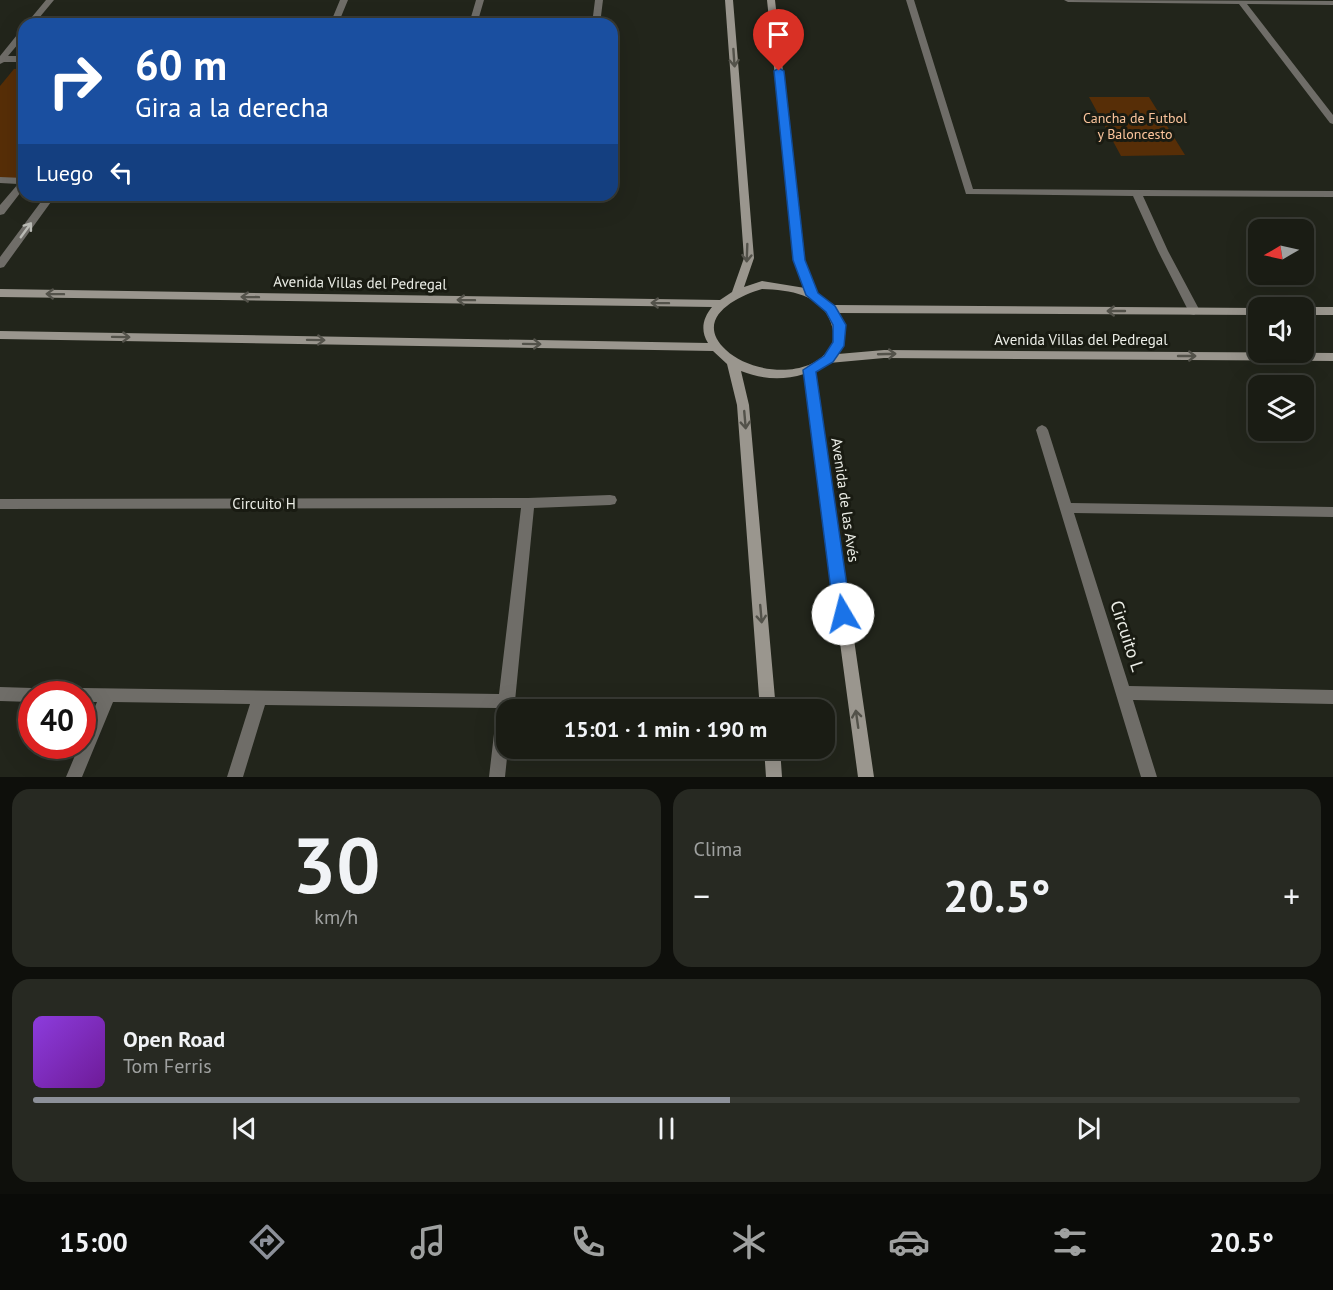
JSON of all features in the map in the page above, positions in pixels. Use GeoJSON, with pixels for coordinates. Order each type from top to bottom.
{"type":"FeatureCollection","features":[{"type":"Feature","properties":{"kind":"street"},"geometry":{"type":"LineString","coordinates":[[35,18],[50,0]]}},
{"type":"Feature","properties":{"kind":"street"},"geometry":{"type":"LineString","coordinates":[[336,18],[344,0]]}},
{"type":"Feature","properties":{"kind":"street"},"geometry":{"type":"LineString","coordinates":[[475,18],[480,0]]}},
{"type":"Feature","properties":{"kind":"street"},"geometry":{"type":"LineString","coordinates":[[597,18],[599,0]]}},
{"type":"Feature","properties":{"kind":"street"},"geometry":{"type":"LineString","coordinates":[[729,0],[749,258],[737,291]]}},
{"type":"Feature","properties":{"kind":"street"},"geometry":{"type":"LineString","coordinates":[[771,0],[799,260],[813,295]]}},
{"type":"Feature","properties":{"kind":"street"},"geometry":{"type":"LineString","coordinates":[[910,0],[969,192],[1333,194]]}},
{"type":"Feature","properties":{"kind":"street"},"geometry":{"type":"LineString","coordinates":[[1068,0],[1333,3]]}},
{"type":"Feature","properties":{"kind":"street"},"geometry":{"type":"LineString","coordinates":[[1242,3],[1333,121]]}},
{"type":"Feature","properties":{"kind":"street"},"geometry":{"type":"LineString","coordinates":[[1,60],[18,39]]}},
{"type":"Feature","properties":{"kind":"street"},"geometry":{"type":"LineString","coordinates":[[1,60],[18,59]]}},
{"type":"Feature","properties":{"kind":"street"},"geometry":{"type":"LineString","coordinates":[[0,180],[18,181]]}},
{"type":"Feature","properties":{"kind":"street"},"geometry":{"type":"LineString","coordinates":[[0,212],[18,189]]}},
{"type":"Feature","properties":{"kind":"street"},"geometry":{"type":"LineString","coordinates":[[1137,193],[1162,251],[1194,311]]}},
{"type":"Feature","properties":{"kind":"street"},"geometry":{"type":"LineString","coordinates":[[0,265],[47,201]]}},
{"type":"Feature","properties":{"kind":"street"},"geometry":{"type":"LineString","coordinates":[[762,285],[788,286],[813,295],[831,309],[840,325],[840,343],[828,359],[809,370],[784,375],[766,373],[733,363],[716,347],[709,332],[710,317],[719,303],[737,291],[762,285]]}},
{"type":"Feature","properties":{"kind":"street","name":"Avenida Villas del Pedregal"},"geometry":{"type":"LineString","coordinates":[[0,293],[719,303]]}},
{"type":"Feature","properties":{"kind":"street","name":"Avenida Villas del Pedregal"},"geometry":{"type":"LineString","coordinates":[[831,309],[1248,311]]}},
{"type":"Feature","properties":{"kind":"street"},"geometry":{"type":"LineString","coordinates":[[1314,311],[1333,311]]}},
{"type":"Feature","properties":{"kind":"street"},"geometry":{"type":"LineString","coordinates":[[0,335],[716,347]]}},
{"type":"Feature","properties":{"kind":"street","name":"Avenida Villas del Pedregal"},"geometry":{"type":"LineString","coordinates":[[828,359],[884,354],[1333,357]]}},
{"type":"Feature","properties":{"kind":"street"},"geometry":{"type":"LineString","coordinates":[[733,363],[743,405],[767,699]]}},
{"type":"Feature","properties":{"kind":"street","name":"Avenida de las Avés"},"geometry":{"type":"LineString","coordinates":[[809,370],[866,777]]}},
{"type":"Feature","properties":{"kind":"street","name":"Circuito L"},"geometry":{"type":"LineString","coordinates":[[1042,430],[1149,777]]}},
{"type":"Feature","properties":{"kind":"street","name":"Circuito H"},"geometry":{"type":"LineString","coordinates":[[0,504],[528,503],[610,500]]}},
{"type":"Feature","properties":{"kind":"street"},"geometry":{"type":"LineString","coordinates":[[507,699],[528,503]]}},
{"type":"Feature","properties":{"kind":"street"},"geometry":{"type":"LineString","coordinates":[[1065,507],[1333,512]]}},
{"type":"Feature","properties":{"kind":"street"},"geometry":{"type":"LineString","coordinates":[[1124,693],[1333,697]]}},
{"type":"Feature","properties":{"kind":"street"},"geometry":{"type":"LineString","coordinates":[[0,694],[18,695]]}},
{"type":"Feature","properties":{"kind":"street"},"geometry":{"type":"LineString","coordinates":[[96,695],[496,701]]}},
{"type":"Feature","properties":{"kind":"street"},"geometry":{"type":"LineString","coordinates":[[74,777],[108,695]]}},
{"type":"Feature","properties":{"kind":"street"},"geometry":{"type":"LineString","coordinates":[[235,777],[260,697]]}},
{"type":"Feature","properties":{"kind":"street"},"geometry":{"type":"LineString","coordinates":[[497,777],[499,759]]}},
{"type":"Feature","properties":{"kind":"street"},"geometry":{"type":"LineString","coordinates":[[773,759],[774,777]]}},
{"type":"Feature","properties":{"kind":"green space"},"geometry":{"type":"Polygon","coordinates":[[[14,69],[18,69],[18,178],[0,178],[0,86],[14,69]]]}},
{"type":"Feature","properties":{"kind":"green space","name":"Cancha de Futbol y Baloncesto"},"geometry":{"type":"Polygon","coordinates":[[[1089,97],[1149,97],[1185,155],[1121,156],[1089,97]]]}},
{"type":"Feature","properties":{"kind":"route"},"geometry":{"type":"LineString","coordinates":[[779,71],[799,260],[813,295],[831,309],[840,325],[840,343],[828,359],[809,370],[843,614]]}}]}
